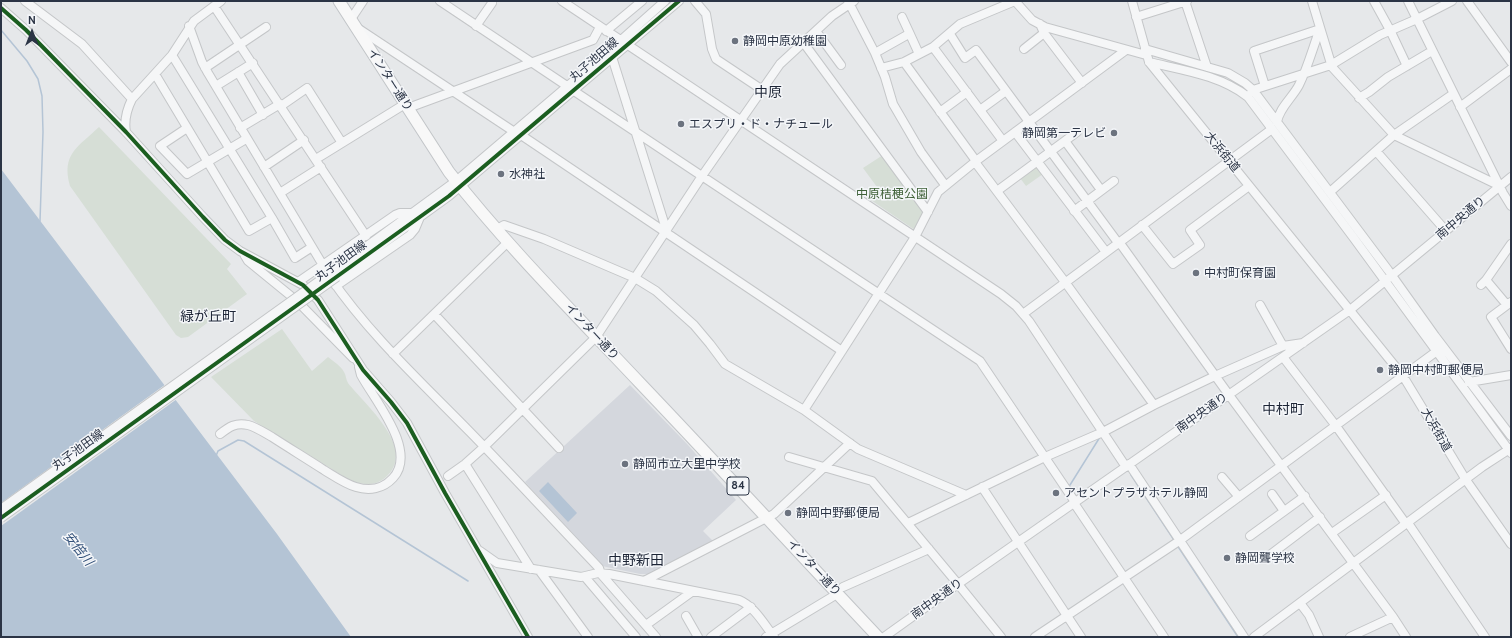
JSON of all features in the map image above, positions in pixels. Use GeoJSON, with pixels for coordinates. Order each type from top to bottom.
{"type":"FeatureCollection","features":[{"type":"Feature","properties":{"kind":"main road","name":"インター通り"},"geometry":{"type":"LineString","coordinates":[[339,1],[458,184],[508,242],[596,337],[768,518],[840,590],[878,637]]}},
{"type":"Feature","properties":{"kind":"street"},"geometry":{"type":"LineString","coordinates":[[25,1],[82,44],[132,100]]}},
{"type":"Feature","properties":{"kind":"street"},"geometry":{"type":"LineString","coordinates":[[363,1],[353,24],[513,131]]}},
{"type":"Feature","properties":{"kind":"street"},"geometry":{"type":"LineString","coordinates":[[440,1],[980,361],[1164,637]]}},
{"type":"Feature","properties":{"kind":"street"},"geometry":{"type":"LineString","coordinates":[[562,1],[1001,294],[1024,314],[1103,432],[1128,466],[1177,542],[1244,637]]}},
{"type":"Feature","properties":{"kind":"street"},"geometry":{"type":"LineString","coordinates":[[316,159],[406,106],[453,92],[593,40],[603,29],[642,1]]}},
{"type":"Feature","properties":{"kind":"street","name":"丸子池田線"},"geometry":{"type":"LineString","coordinates":[[458,184],[513,131],[612,57],[665,1]]}},
{"type":"Feature","properties":{"kind":"street","name":"丸子池田線"},"geometry":{"type":"LineString","coordinates":[[1,518],[415,216],[522,136],[570,89],[624,43],[679,1]]}},
{"type":"Feature","properties":{"kind":"street"},"geometry":{"type":"LineString","coordinates":[[695,1],[706,14],[710,41],[716,59],[761,89]]}},
{"type":"Feature","properties":{"kind":"street"},"geometry":{"type":"LineString","coordinates":[[882,68],[904,62],[933,47],[960,24],[1015,1],[1027,15],[1052,30],[1126,50],[1207,67],[1237,77],[1253,90],[1275,126],[1388,279],[1511,436]]}},
{"type":"Feature","properties":{"kind":"street","name":"大浜街道"},"geometry":{"type":"LineString","coordinates":[[1132,1],[1147,55],[1229,161],[1403,376],[1466,480],[1511,544]]}},
{"type":"Feature","properties":{"kind":"street"},"geometry":{"type":"LineString","coordinates":[[1136,17],[1186,1],[1207,67]]}},
{"type":"Feature","properties":{"kind":"street"},"geometry":{"type":"LineString","coordinates":[[1312,1],[1331,64],[1359,98],[1394,135],[1500,186]]}},
{"type":"Feature","properties":{"kind":"street"},"geometry":{"type":"LineString","coordinates":[[1374,1],[1407,66]]}},
{"type":"Feature","properties":{"kind":"street"},"geometry":{"type":"LineString","coordinates":[[1408,1],[1453,94],[1511,206]]}},
{"type":"Feature","properties":{"kind":"street"},"geometry":{"type":"LineString","coordinates":[[1248,97],[1253,90],[1331,64],[1370,40],[1417,19],[1452,1]]}},
{"type":"Feature","properties":{"kind":"street"},"geometry":{"type":"LineString","coordinates":[[1467,1],[1511,62]]}},
{"type":"Feature","properties":{"kind":"street"},"geometry":{"type":"LineString","coordinates":[[448,476],[465,464],[484,447],[596,337],[667,232],[702,176],[761,89],[780,64],[832,16],[851,2],[882,68],[893,104],[921,152],[945,185]]}},
{"type":"Feature","properties":{"kind":"street"},"geometry":{"type":"LineString","coordinates":[[126,132],[128,107],[132,100],[172,55],[189,26],[217,3],[240,44],[366,236]]}},
{"type":"Feature","properties":{"kind":"street"},"geometry":{"type":"LineString","coordinates":[[476,26],[492,3]]}},
{"type":"Feature","properties":{"kind":"street"},"geometry":{"type":"LineString","coordinates":[[1,8],[26,30],[126,132],[202,217],[225,240],[242,252],[298,282],[318,300],[358,362],[407,423],[528,637]]}},
{"type":"Feature","properties":{"kind":"street"},"geometry":{"type":"LineString","coordinates":[[902,17],[919,54]]}},
{"type":"Feature","properties":{"kind":"street"},"geometry":{"type":"LineString","coordinates":[[1040,24],[1044,33],[1082,84]]}},
{"type":"Feature","properties":{"kind":"street"},"geometry":{"type":"LineString","coordinates":[[189,26],[205,68],[323,266],[349,304],[393,354],[599,568],[601,574],[656,637]]}},
{"type":"Feature","properties":{"kind":"street"},"geometry":{"type":"LineString","coordinates":[[205,68],[266,27]]}},
{"type":"Feature","properties":{"kind":"street"},"geometry":{"type":"LineString","coordinates":[[1024,314],[1275,126],[1280,113],[1293,96],[1320,29]]}},
{"type":"Feature","properties":{"kind":"street"},"geometry":{"type":"LineString","coordinates":[[1265,86],[1254,51],[1320,29]]}},
{"type":"Feature","properties":{"kind":"street"},"geometry":{"type":"LineString","coordinates":[[816,31],[841,65]]}},
{"type":"Feature","properties":{"kind":"street"},"geometry":{"type":"LineString","coordinates":[[875,53],[907,35],[909,32]]}},
{"type":"Feature","properties":{"kind":"street"},"geometry":{"type":"LineString","coordinates":[[1024,49],[1044,33]]}},
{"type":"Feature","properties":{"kind":"street"},"geometry":{"type":"LineString","coordinates":[[950,34],[965,58],[976,50],[1229,395],[1305,496],[1406,637]]}},
{"type":"Feature","properties":{"kind":"street"},"geometry":{"type":"LineString","coordinates":[[803,42],[928,212]]}},
{"type":"Feature","properties":{"kind":"street"},"geometry":{"type":"LineString","coordinates":[[933,47],[1003,141]]}},
{"type":"Feature","properties":{"kind":"street"},"geometry":{"type":"LineString","coordinates":[[804,410],[915,237],[938,192],[976,161],[1126,50]]}},
{"type":"Feature","properties":{"kind":"street"},"geometry":{"type":"LineString","coordinates":[[1359,98],[1388,77],[1432,51]]}},
{"type":"Feature","properties":{"kind":"street"},"geometry":{"type":"LineString","coordinates":[[172,55],[295,258],[312,247]]}},
{"type":"Feature","properties":{"kind":"street"},"geometry":{"type":"LineString","coordinates":[[1147,55],[1238,89],[1248,97],[1275,126],[1330,192],[1437,351],[1510,450],[1407,523],[1254,637]]}},
{"type":"Feature","properties":{"kind":"street"},"geometry":{"type":"LineString","coordinates":[[612,57],[667,232]]}},
{"type":"Feature","properties":{"kind":"street"},"geometry":{"type":"LineString","coordinates":[[904,62],[997,192],[1065,282],[1154,405]]}},
{"type":"Feature","properties":{"kind":"street"},"geometry":{"type":"LineString","coordinates":[[216,86],[253,63]]}},
{"type":"Feature","properties":{"kind":"street"},"geometry":{"type":"LineString","coordinates":[[1460,107],[1511,70]]}},
{"type":"Feature","properties":{"kind":"street"},"geometry":{"type":"LineString","coordinates":[[238,72],[262,115]]}},
{"type":"Feature","properties":{"kind":"street"},"geometry":{"type":"LineString","coordinates":[[155,74],[249,231],[272,218]]}},
{"type":"Feature","properties":{"kind":"street"},"geometry":{"type":"LineString","coordinates":[[240,128],[307,88],[342,143]]}},
{"type":"Feature","properties":{"kind":"street"},"geometry":{"type":"LineString","coordinates":[[980,110],[1006,91]]}},
{"type":"Feature","properties":{"kind":"street"},"geometry":{"type":"LineString","coordinates":[[940,112],[967,92]]}},
{"type":"Feature","properties":{"kind":"street"},"geometry":{"type":"LineString","coordinates":[[1330,192],[1394,135],[1453,94]]}},
{"type":"Feature","properties":{"kind":"street"},"geometry":{"type":"LineString","coordinates":[[187,128],[160,146],[187,174],[246,139]]}},
{"type":"Feature","properties":{"kind":"street"},"geometry":{"type":"LineString","coordinates":[[1015,132],[1106,252]]}},
{"type":"Feature","properties":{"kind":"street"},"geometry":{"type":"LineString","coordinates":[[997,192],[1077,132]]}},
{"type":"Feature","properties":{"kind":"street"},"geometry":{"type":"LineString","coordinates":[[522,136],[842,351]]}},
{"type":"Feature","properties":{"kind":"street"},"geometry":{"type":"LineString","coordinates":[[264,167],[304,140]]}},
{"type":"Feature","properties":{"kind":"street"},"geometry":{"type":"LineString","coordinates":[[1065,141],[1101,190]]}},
{"type":"Feature","properties":{"kind":"street"},"geometry":{"type":"LineString","coordinates":[[1376,151],[1446,231]]}},
{"type":"Feature","properties":{"kind":"street"},"geometry":{"type":"LineString","coordinates":[[280,193],[321,167]]}},
{"type":"Feature","properties":{"kind":"street","name":"南中央通り"},"geometry":{"type":"LineString","coordinates":[[884,637],[1350,310],[1511,177]]}},
{"type":"Feature","properties":{"kind":"street"},"geometry":{"type":"LineString","coordinates":[[1074,211],[1114,181]]}},
{"type":"Feature","properties":{"kind":"street"},"geometry":{"type":"LineString","coordinates":[[1142,225],[1173,264],[1200,245],[1190,230],[1250,186]]}},
{"type":"Feature","properties":{"kind":"street"},"geometry":{"type":"LineString","coordinates":[[298,282],[400,213],[410,213],[415,216],[415,229],[410,235],[336,286]]}},
{"type":"Feature","properties":{"kind":"street","name":"丸子池田線"},"geometry":{"type":"LineString","coordinates":[[1,509],[415,216]]}},
{"type":"Feature","properties":{"kind":"street"},"geometry":{"type":"LineString","coordinates":[[497,229],[504,225],[544,239],[635,278],[656,291],[694,325],[725,364],[804,410],[858,449],[966,495]]}},
{"type":"Feature","properties":{"kind":"street"},"geometry":{"type":"LineString","coordinates":[[393,354],[435,315],[508,242]]}},
{"type":"Feature","properties":{"kind":"street"},"geometry":{"type":"LineString","coordinates":[[1511,244],[1484,283],[1509,304],[1491,317],[1511,349]]}},
{"type":"Feature","properties":{"kind":"street"},"geometry":{"type":"LineString","coordinates":[[220,434],[232,426],[240,424],[249,425],[354,487],[370,489],[386,484],[398,471],[401,462],[399,442],[361,375],[358,362],[344,350],[297,301],[248,261],[242,252]]}},
{"type":"Feature","properties":{"kind":"street"},"geometry":{"type":"LineString","coordinates":[[1260,305],[1283,346]]}},
{"type":"Feature","properties":{"kind":"street"},"geometry":{"type":"LineString","coordinates":[[435,315],[559,448]]}},
{"type":"Feature","properties":{"kind":"street"},"geometry":{"type":"LineString","coordinates":[[908,523],[1045,457],[1103,432],[1154,405],[1215,376],[1283,346],[1304,342]]}},
{"type":"Feature","properties":{"kind":"street"},"geometry":{"type":"LineString","coordinates":[[1035,637],[1177,542],[1437,351]]}},
{"type":"Feature","properties":{"kind":"street"},"geometry":{"type":"LineString","coordinates":[[1283,357],[1407,523],[1485,637]]}},
{"type":"Feature","properties":{"kind":"street"},"geometry":{"type":"LineString","coordinates":[[1469,382],[1511,375]]}},
{"type":"Feature","properties":{"kind":"street"},"geometry":{"type":"LineString","coordinates":[[644,581],[774,514],[850,443]]}},
{"type":"Feature","properties":{"kind":"street"},"geometry":{"type":"LineString","coordinates":[[789,458],[872,481],[1001,637]]}},
{"type":"Feature","properties":{"kind":"street"},"geometry":{"type":"LineString","coordinates":[[465,464],[535,570],[588,637]]}},
{"type":"Feature","properties":{"kind":"street"},"geometry":{"type":"LineString","coordinates":[[1222,477],[1239,497]]}},
{"type":"Feature","properties":{"kind":"street"},"geometry":{"type":"LineString","coordinates":[[982,487],[1082,637]]}},
{"type":"Feature","properties":{"kind":"street"},"geometry":{"type":"LineString","coordinates":[[1272,494],[1284,511]]}},
{"type":"Feature","properties":{"kind":"street"},"geometry":{"type":"LineString","coordinates":[[1332,533],[1386,495]]}},
{"type":"Feature","properties":{"kind":"street"},"geometry":{"type":"LineString","coordinates":[[1250,536],[1305,496]]}},
{"type":"Feature","properties":{"kind":"street"},"geometry":{"type":"LineString","coordinates":[[1266,558],[1320,517]]}},
{"type":"Feature","properties":{"kind":"street"},"geometry":{"type":"LineString","coordinates":[[478,550],[498,563],[585,577],[598,573],[608,574],[739,600],[751,607],[770,636],[840,590],[929,549]]}},
{"type":"Feature","properties":{"kind":"street"},"geometry":{"type":"LineString","coordinates":[[585,577],[636,637]]}},
{"type":"Feature","properties":{"kind":"street"},"geometry":{"type":"LineString","coordinates":[[646,625],[693,591]]}},
{"type":"Feature","properties":{"kind":"street"},"geometry":{"type":"LineString","coordinates":[[1300,603],[1309,615],[1319,637]]}},
{"type":"Feature","properties":{"kind":"street"},"geometry":{"type":"LineString","coordinates":[[711,637],[751,607]]}},
{"type":"Feature","properties":{"kind":"street"},"geometry":{"type":"LineString","coordinates":[[686,616],[698,637]]}},
{"type":"Feature","properties":{"kind":"street"},"geometry":{"type":"LineString","coordinates":[[1350,637],[1393,617]]}},
{"type":"Feature","properties":{"kind":"shaded area","name":"静岡市立大里中学校"},"geometry":{"type":"Polygon","coordinates":[[[630,385],[688,445],[736,500],[703,531],[713,541],[649,574],[640,574],[602,566],[525,482],[630,385]]]}},
{"type":"Feature","properties":{"kind":"green space"},"geometry":{"type":"Polygon","coordinates":[[[99,127],[231,264],[227,269],[247,294],[188,337],[181,338],[176,335],[70,186],[68,166],[73,152],[99,127]]]}},
{"type":"Feature","properties":{"kind":"green space","name":"中原桔梗公園"},"geometry":{"type":"Polygon","coordinates":[[[883,155],[924,211],[915,230],[865,196],[877,187],[863,168],[883,155]]]}},
{"type":"Feature","properties":{"kind":"green space"},"geometry":{"type":"Polygon","coordinates":[[[1037,166],[1043,174],[1026,186],[1020,178],[1037,166]]]}},
{"type":"Feature","properties":{"kind":"green space"},"geometry":{"type":"Polygon","coordinates":[[[282,329],[312,371],[328,357],[339,366],[345,373],[348,383],[386,428],[393,441],[396,454],[394,466],[381,481],[372,484],[362,484],[348,479],[254,421],[211,377],[282,329]]]}},
{"type":"Feature","properties":{"kind":"water","name":"安倍川"},"geometry":{"type":"Polygon","coordinates":[[[1,169],[277,534],[351,637],[1,637],[1,169]]]}},
{"type":"Feature","properties":{"kind":"water"},"geometry":{"type":"Polygon","coordinates":[[[548,482],[577,513],[568,522],[539,491],[548,482]]]}},
{"type":"Feature","properties":{"kind":"pier"},"geometry":{"type":"Polygon","coordinates":[[[166,384],[177,399],[1,526],[1,503],[166,384]]]}},
{"type":"Feature","properties":{"kind":"waterway"},"geometry":{"type":"LineString","coordinates":[[1,30],[27,61],[38,79],[42,96],[43,132],[40,221]]}},
{"type":"Feature","properties":{"kind":"waterway"},"geometry":{"type":"LineString","coordinates":[[1070,485],[1100,437]]}},
{"type":"Feature","properties":{"kind":"waterway"},"geometry":{"type":"LineString","coordinates":[[216,456],[218,451],[238,440],[244,441],[468,581]]}},
{"type":"Feature","properties":{"kind":"waterway"},"geometry":{"type":"LineString","coordinates":[[1131,475],[1174,540]]}},
{"type":"Feature","properties":{"kind":"waterway"},"geometry":{"type":"LineString","coordinates":[[1177,545],[1238,637]]}},
{"type":"Feature","properties":{"kind":"cycle path"},"geometry":{"type":"LineString","coordinates":[[1,518],[449,196],[679,1]]}},
{"type":"Feature","properties":{"kind":"cycle path"},"geometry":{"type":"LineString","coordinates":[[1,8],[26,30],[126,132],[225,240],[240,251],[303,285],[318,300],[363,370],[407,423],[445,493],[528,637]]}},
{"type":"Feature","properties":{"kind":"place","name":"静岡中原幼稚園"},"geometry":{"type":"Point","coordinates":[735,41]}},
{"type":"Feature","properties":{"kind":"place","name":"エスプリ・ド・ナチュール"},"geometry":{"type":"Point","coordinates":[681,124]}},
{"type":"Feature","properties":{"kind":"place","name":"静岡第一テレビ"},"geometry":{"type":"Point","coordinates":[1114,133]}},
{"type":"Feature","properties":{"kind":"place","name":"水神社"},"geometry":{"type":"Point","coordinates":[501,174]}},
{"type":"Feature","properties":{"kind":"place","name":"中村町保育園"},"geometry":{"type":"Point","coordinates":[1196,273]}},
{"type":"Feature","properties":{"kind":"place","name":"静岡中村町郵便局"},"geometry":{"type":"Point","coordinates":[1380,370]}},
{"type":"Feature","properties":{"kind":"place","name":"静岡市立大里中学校"},"geometry":{"type":"Point","coordinates":[625,464]}},
{"type":"Feature","properties":{"kind":"place","name":"アセントプラザホテル静岡"},"geometry":{"type":"Point","coordinates":[1056,493]}},
{"type":"Feature","properties":{"kind":"place","name":"静岡中野郵便局"},"geometry":{"type":"Point","coordinates":[788,513]}},
{"type":"Feature","properties":{"kind":"place","name":"静岡聾学校"},"geometry":{"type":"Point","coordinates":[1227,558]}},
{"type":"Feature","properties":{"kind":"district","name":"中原"},"geometry":{"type":"Point","coordinates":[768,93]}},
{"type":"Feature","properties":{"kind":"district","name":"緑が丘町"},"geometry":{"type":"Point","coordinates":[208,317]}},
{"type":"Feature","properties":{"kind":"district","name":"中村町"},"geometry":{"type":"Point","coordinates":[1283,410]}},
{"type":"Feature","properties":{"kind":"district","name":"中野新田"},"geometry":{"type":"Point","coordinates":[636,561]}}]}
